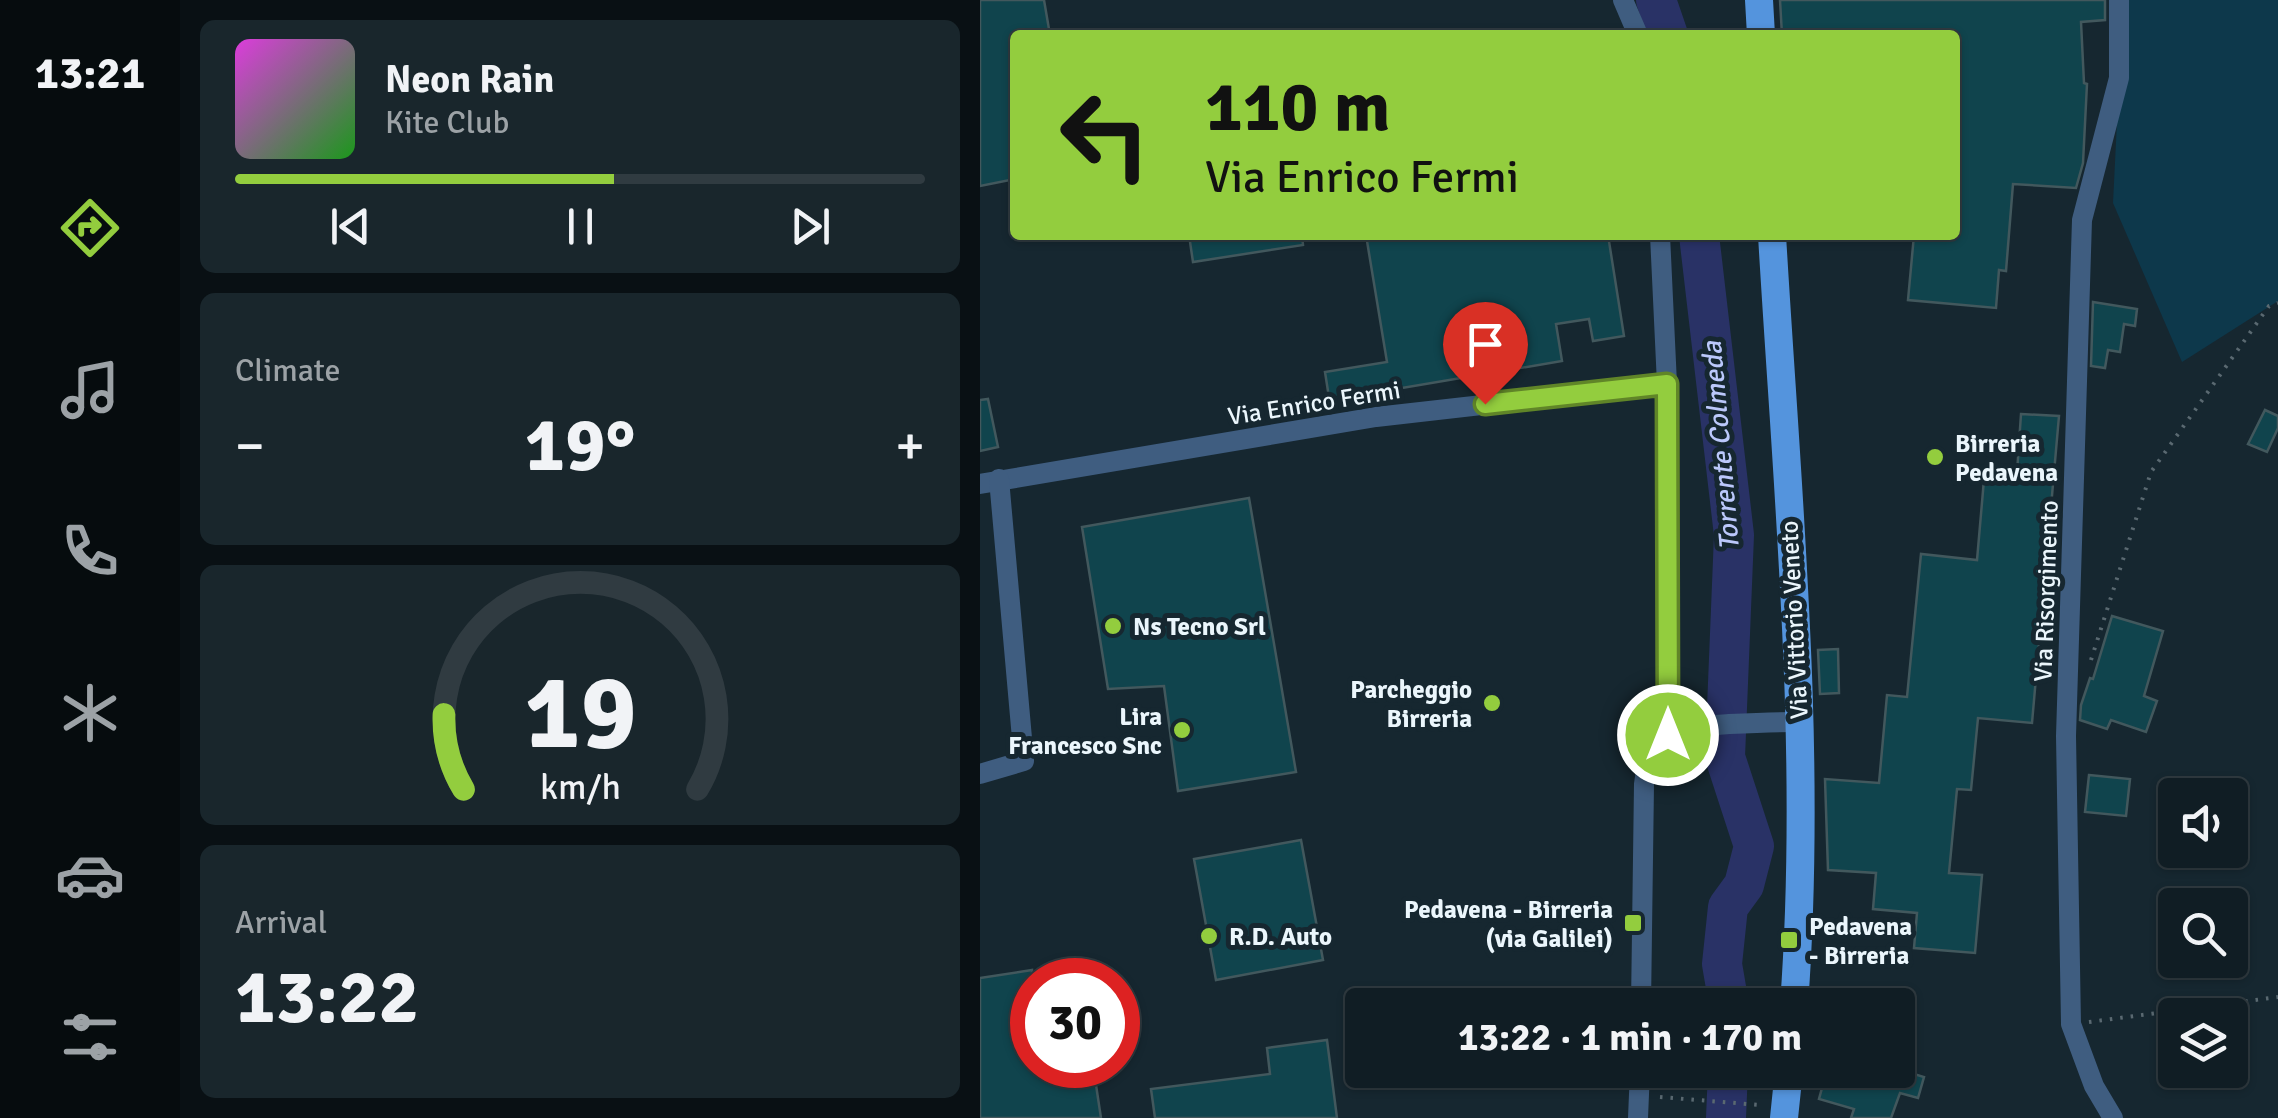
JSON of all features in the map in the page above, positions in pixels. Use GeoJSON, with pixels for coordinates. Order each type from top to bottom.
{"type":"FeatureCollection","features":[{"type":"Feature","properties":{"kind":"main road"},"geometry":{"type":"LineString","coordinates":[[1759,0],[1761,30]]}},
{"type":"Feature","properties":{"kind":"main road","name":"Via Vittorio Veneto"},"geometry":{"type":"LineString","coordinates":[[1772,240],[1800,722],[1795,988]]}},
{"type":"Feature","properties":{"kind":"street"},"geometry":{"type":"LineString","coordinates":[[1623,0],[1636,30]]}},
{"type":"Feature","properties":{"kind":"street","name":"Via Risorgimento"},"geometry":{"type":"LineString","coordinates":[[2114,1118],[2094,1086],[2071,1024],[2066,736],[2082,220],[2118,78],[2119,0]]}},
{"type":"Feature","properties":{"kind":"street"},"geometry":{"type":"LineString","coordinates":[[1660,240],[1667,384],[1668,735]]}},
{"type":"Feature","properties":{"kind":"street","name":"Via Enrico Fermi"},"geometry":{"type":"LineString","coordinates":[[990,481],[1376,417],[1667,384]]}},
{"type":"Feature","properties":{"kind":"street"},"geometry":{"type":"LineString","coordinates":[[980,774],[1024,760],[990,481]]}},
{"type":"Feature","properties":{"kind":"street"},"geometry":{"type":"LineString","coordinates":[[1641,988],[1646,769],[1651,754],[1668,735],[1688,727],[1800,722]]}},
{"type":"Feature","properties":{"kind":"street"},"geometry":{"type":"LineString","coordinates":[[1638,1118],[1640,1088]]}},
{"type":"Feature","properties":{"kind":"path"},"geometry":{"type":"LineString","coordinates":[[2090,660],[2150,472],[2268,306],[2278,303]]}},
{"type":"Feature","properties":{"kind":"path"},"geometry":{"type":"LineString","coordinates":[[2071,1024],[2278,997]]}},
{"type":"Feature","properties":{"kind":"path"},"geometry":{"type":"LineString","coordinates":[[1640,1095],[1785,1112]]}},
{"type":"Feature","properties":{"kind":"shaded area"},"geometry":{"type":"Polygon","coordinates":[[[2123,0],[2278,0],[2278,301],[2182,362],[2113,203],[2123,0]]]}},
{"type":"Feature","properties":{"kind":"building"},"geometry":{"type":"Polygon","coordinates":[[[980,0],[1044,0],[1049,30],[1010,30],[1010,180],[980,186],[980,0]]]}},
{"type":"Feature","properties":{"kind":"building"},"geometry":{"type":"Polygon","coordinates":[[[1780,0],[2105,0],[2105,20],[2081,22],[2087,84],[2083,163],[2076,188],[2013,184],[2006,271],[1999,270],[1996,308],[1908,300],[1914,240],[1960,240],[1960,30],[1782,30],[1780,0]]]}},
{"type":"Feature","properties":{"kind":"building"},"geometry":{"type":"Polygon","coordinates":[[[1190,240],[1302,240],[1303,245],[1193,262],[1190,240]]]}},
{"type":"Feature","properties":{"kind":"building"},"geometry":{"type":"Polygon","coordinates":[[[1367,240],[1609,240],[1624,336],[1593,341],[1589,319],[1556,324],[1562,361],[1330,404],[1325,372],[1387,362],[1367,240]]]}},
{"type":"Feature","properties":{"kind":"building"},"geometry":{"type":"Polygon","coordinates":[[[2093,302],[2137,309],[2135,326],[2124,324],[2120,352],[2108,350],[2105,368],[2091,366],[2093,302]]]}},
{"type":"Feature","properties":{"kind":"building"},"geometry":{"type":"Polygon","coordinates":[[[988,399],[998,447],[980,451],[980,400],[988,399]]]}},
{"type":"Feature","properties":{"kind":"building"},"geometry":{"type":"Polygon","coordinates":[[[2265,410],[2278,416],[2278,428],[2267,452],[2248,444],[2265,410]]]}},
{"type":"Feature","properties":{"kind":"building"},"geometry":{"type":"Polygon","coordinates":[[[2021,414],[2059,416],[2032,723],[1978,718],[1971,790],[1957,789],[1949,873],[1982,875],[1975,953],[1914,948],[1917,913],[1873,909],[1876,873],[1828,870],[1825,779],[1879,783],[1887,695],[1907,697],[1921,554],[1977,560],[1985,468],[2017,473],[2021,414]]]}},
{"type":"Feature","properties":{"kind":"building"},"geometry":{"type":"Polygon","coordinates":[[[1249,498],[1296,772],[1178,791],[1164,686],[1108,689],[1082,527],[1249,498]]]}},
{"type":"Feature","properties":{"kind":"building"},"geometry":{"type":"Polygon","coordinates":[[[2112,616],[2163,631],[2144,696],[2157,701],[2146,732],[2111,720],[2107,729],[2080,720],[2081,705],[2112,616]]]}},
{"type":"Feature","properties":{"kind":"building"},"geometry":{"type":"Polygon","coordinates":[[[1838,649],[1839,693],[1820,694],[1818,650],[1838,649]]]}},
{"type":"Feature","properties":{"kind":"building"},"geometry":{"type":"Polygon","coordinates":[[[2089,775],[2130,779],[2126,816],[2085,812],[2089,775]]]}},
{"type":"Feature","properties":{"kind":"building"},"geometry":{"type":"Polygon","coordinates":[[[1301,840],[1323,960],[1216,980],[1194,859],[1301,840]]]}},
{"type":"Feature","properties":{"kind":"building"},"geometry":{"type":"Polygon","coordinates":[[[1010,973],[1010,1088],[1096,1088],[1101,1118],[980,1118],[980,978],[1010,973]]]}},
{"type":"Feature","properties":{"kind":"building"},"geometry":{"type":"Polygon","coordinates":[[[1327,1040],[1337,1118],[1155,1118],[1151,1089],[1270,1074],[1267,1048],[1327,1040]]]}},
{"type":"Feature","properties":{"kind":"building"},"geometry":{"type":"Polygon","coordinates":[[[1915,1074],[1924,1077],[1918,1098],[1900,1093],[1891,1118],[1851,1118],[1854,1109],[1819,1099],[1822,1088],[1915,1088],[1915,1074]]]}},
{"type":"Feature","properties":{"kind":"waterway","name":"Torrente Colmeda"},"geometry":{"type":"LineString","coordinates":[[1656,0],[1666,30]]}},
{"type":"Feature","properties":{"kind":"waterway","name":"Torrente Colmeda"},"geometry":{"type":"LineString","coordinates":[[1700,240],[1734,535],[1725,757],[1754,846],[1744,885],[1728,907],[1722,964],[1726,988]]}},
{"type":"Feature","properties":{"kind":"waterway","name":"Torrente Colmeda"},"geometry":{"type":"LineString","coordinates":[[1726,1118],[1727,1088]]}},
{"type":"Feature","properties":{"kind":"place","name":"Birreria Pedavena"},"geometry":{"type":"Point","coordinates":[1935,457]}},
{"type":"Feature","properties":{"kind":"place","name":"Ns Tecno Srl"},"geometry":{"type":"Point","coordinates":[1113,626]}},
{"type":"Feature","properties":{"kind":"place","name":"Parcheggio Birreria"},"geometry":{"type":"Point","coordinates":[1492,703]}},
{"type":"Feature","properties":{"kind":"place","name":"Lira Francesco Snc"},"geometry":{"type":"Point","coordinates":[1182,730]}},
{"type":"Feature","properties":{"kind":"place","name":"Pedavena - Birreria (via Galilei)"},"geometry":{"type":"Point","coordinates":[1633,923]}},
{"type":"Feature","properties":{"kind":"place","name":"R.D. Auto"},"geometry":{"type":"Point","coordinates":[1209,936]}},
{"type":"Feature","properties":{"kind":"place","name":"Pedavena - Birreria"},"geometry":{"type":"Point","coordinates":[1789,940]}},
{"type":"Feature","properties":{"kind":"route"},"geometry":{"type":"LineString","coordinates":[[1485,404],[1667,384],[1668,735]]}}]}
